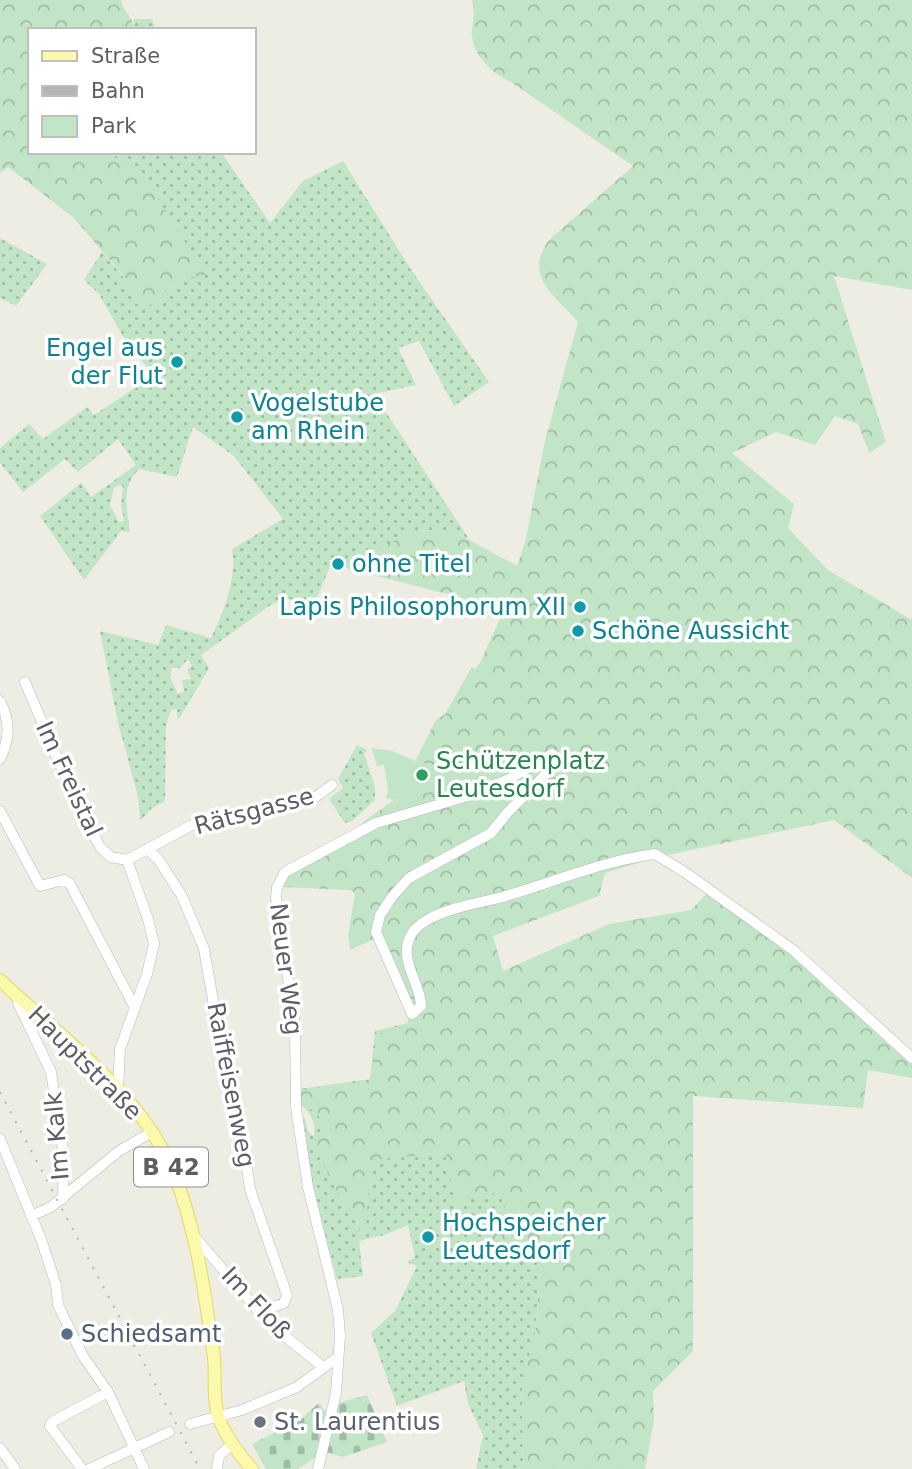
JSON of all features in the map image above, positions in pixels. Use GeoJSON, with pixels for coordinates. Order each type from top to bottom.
{"type":"FeatureCollection","features":[{"type":"Feature","properties":{"kind":"main road","name":"Hauptstraße"},"geometry":{"type":"LineString","coordinates":[[0,980],[118,1090],[152,1132],[177,1181],[192,1235],[209,1324],[218,1416],[232,1444],[252,1469]]}},
{"type":"Feature","properties":{"kind":"street","name":"Im Freistal"},"geometry":{"type":"LineString","coordinates":[[25,682],[75,800],[100,847],[111,857],[127,860]]}},
{"type":"Feature","properties":{"kind":"street"},"geometry":{"type":"LineString","coordinates":[[0,701],[7,716],[8,727],[6,745],[0,759]]}},
{"type":"Feature","properties":{"kind":"street","name":"Neuer Weg"},"geometry":{"type":"LineString","coordinates":[[318,1469],[336,1393],[340,1336],[338,1310],[308,1187],[296,1108],[295,1025],[276,897],[285,872],[376,823],[468,796],[511,778],[552,754],[555,755],[554,766],[491,832],[409,878],[391,897],[380,915],[376,932],[412,1014],[421,1006],[421,1000],[406,952],[409,938],[424,921],[451,910],[595,866],[655,854],[686,873],[793,950],[912,1058]]}},
{"type":"Feature","properties":{"kind":"street","name":"Rätsgasse"},"geometry":{"type":"LineString","coordinates":[[127,860],[192,825],[305,800],[317,796],[332,785]]}},
{"type":"Feature","properties":{"kind":"street"},"geometry":{"type":"LineString","coordinates":[[0,811],[40,886],[64,880],[70,884],[134,1006]]}},
{"type":"Feature","properties":{"kind":"street","name":"Raiffeisenweg"},"geometry":{"type":"LineString","coordinates":[[147,849],[158,859],[182,896],[204,949],[230,1097],[244,1149],[250,1189],[287,1295],[284,1303],[258,1312]]}},
{"type":"Feature","properties":{"kind":"street"},"geometry":{"type":"LineString","coordinates":[[118,1090],[120,1049],[155,944],[149,919],[127,860]]}},
{"type":"Feature","properties":{"kind":"street","name":"Im Kalk"},"geometry":{"type":"LineString","coordinates":[[18,996],[18,1003],[51,1072],[64,1155],[63,1199]]}},
{"type":"Feature","properties":{"kind":"street"},"geometry":{"type":"LineString","coordinates":[[31,1216],[51,1208],[119,1151],[152,1132]]}},
{"type":"Feature","properties":{"kind":"street"},"geometry":{"type":"LineString","coordinates":[[0,1139],[53,1274],[58,1305],[82,1354],[108,1392],[144,1469]]}},
{"type":"Feature","properties":{"kind":"street","name":"Im Floß"},"geometry":{"type":"LineString","coordinates":[[192,1235],[208,1250],[258,1312],[323,1367]]}},
{"type":"Feature","properties":{"kind":"street"},"geometry":{"type":"LineString","coordinates":[[190,1424],[242,1410],[297,1387],[338,1357]]}},
{"type":"Feature","properties":{"kind":"street"},"geometry":{"type":"LineString","coordinates":[[82,1469],[50,1426],[108,1392]]}},
{"type":"Feature","properties":{"kind":"street"},"geometry":{"type":"LineString","coordinates":[[89,1469],[169,1432]]}},
{"type":"Feature","properties":{"kind":"street"},"geometry":{"type":"LineString","coordinates":[[217,1464],[232,1444]]}},
{"type":"Feature","properties":{"kind":"street"},"geometry":{"type":"LineString","coordinates":[[0,1448],[15,1469]]}},
{"type":"Feature","properties":{"kind":"green space"},"geometry":{"type":"Polygon","coordinates":[[[0,0],[121,0],[134,28],[28,28],[28,154],[111,154],[147,181],[206,275],[185,278],[166,289],[161,306],[135,304],[126,279],[73,217],[8,167],[0,173],[0,0]]]}},
{"type":"Feature","properties":{"kind":"green space"},"geometry":{"type":"Polygon","coordinates":[[[472,0],[912,0],[912,290],[834,276],[886,442],[869,453],[858,424],[835,416],[815,445],[776,432],[732,453],[794,504],[788,528],[828,570],[912,620],[912,878],[834,820],[658,857],[605,873],[599,896],[493,936],[503,971],[609,924],[691,910],[708,892],[795,956],[912,1064],[912,1078],[868,1070],[863,1108],[693,1096],[693,1351],[653,1391],[654,1420],[645,1469],[523,1469],[522,1380],[535,1336],[541,1262],[476,1250],[497,1223],[505,1204],[500,1197],[492,1193],[455,1203],[446,1153],[371,1160],[366,1225],[361,1231],[324,1164],[316,1139],[322,1127],[320,1117],[300,1104],[298,1090],[372,1082],[376,1035],[419,1018],[379,937],[350,950],[348,935],[355,893],[350,890],[283,887],[288,875],[358,837],[363,822],[394,800],[465,784],[455,770],[415,761],[436,720],[445,714],[472,667],[475,669],[480,663],[502,614],[459,597],[349,569],[411,530],[453,531],[517,566],[525,543],[545,441],[578,322],[545,285],[539,265],[541,254],[548,241],[633,166],[496,73],[483,61],[472,37],[472,0]]]}},
{"type":"Feature","properties":{"kind":"green space"},"geometry":{"type":"Polygon","coordinates":[[[134,19],[152,19],[155,28],[134,28],[134,19]]]}},
{"type":"Feature","properties":{"kind":"green space"},"geometry":{"type":"Polygon","coordinates":[[[109,154],[222,154],[270,223],[303,181],[343,161],[412,271],[489,382],[454,406],[419,341],[398,348],[416,385],[374,394],[469,539],[453,531],[411,530],[349,569],[338,563],[331,564],[314,605],[289,599],[272,604],[201,655],[209,668],[179,719],[177,709],[171,710],[166,725],[165,801],[151,809],[140,821],[138,796],[118,723],[100,631],[158,645],[166,625],[211,638],[228,595],[233,571],[232,549],[283,519],[234,456],[193,427],[177,477],[139,469],[133,476],[126,498],[130,532],[121,531],[84,580],[40,516],[81,483],[91,497],[136,465],[118,439],[78,472],[65,459],[23,492],[0,463],[0,448],[29,424],[43,439],[87,407],[94,415],[154,376],[124,338],[99,294],[84,280],[102,252],[126,280],[166,289],[185,278],[109,154]],[[123,486],[114,488],[110,505],[119,522],[124,521],[121,505],[123,486]],[[188,659],[180,668],[172,668],[170,677],[178,694],[184,691],[182,680],[191,679],[187,669],[192,666],[188,659]]]}},
{"type":"Feature","properties":{"kind":"green space"},"geometry":{"type":"Polygon","coordinates":[[[0,238],[47,264],[16,306],[0,298],[0,238]]]}},
{"type":"Feature","properties":{"kind":"green space"},"geometry":{"type":"Polygon","coordinates":[[[357,745],[367,750],[364,753],[375,787],[375,800],[352,821],[345,823],[329,799],[343,788],[338,779],[357,745]]]}},
{"type":"Feature","properties":{"kind":"green space","name":"Schützenplatz Leutesdorf"},"geometry":{"type":"Polygon","coordinates":[[[372,748],[392,751],[415,761],[455,770],[466,784],[394,800],[386,798],[388,790],[384,765],[377,766],[372,748]]]}},
{"type":"Feature","properties":{"kind":"green space"},"geometry":{"type":"Polygon","coordinates":[[[468,992],[391,1158],[447,1153],[505,1204],[497,1223],[476,1249],[541,1262],[535,1336],[522,1380],[523,1469],[476,1469],[483,1435],[468,1404],[464,1381],[397,1406],[371,1333],[395,1311],[417,1266],[407,1262],[415,1257],[408,1225],[359,1241],[363,1276],[337,1279],[310,1177],[301,1118],[305,1118],[308,1131],[314,1137],[313,1122],[310,1114],[299,1103],[299,1089],[370,1079],[375,1031],[408,1023],[408,1016],[416,1019],[422,1013],[468,992]]]}},
{"type":"Feature","properties":{"kind":"green space"},"geometry":{"type":"Polygon","coordinates":[[[367,1395],[387,1442],[343,1457],[326,1452],[339,1403],[367,1395]]]}},
{"type":"Feature","properties":{"kind":"green space"},"geometry":{"type":"Polygon","coordinates":[[[319,1403],[326,1412],[315,1458],[298,1469],[266,1469],[252,1444],[301,1419],[319,1403]]]}},
{"type":"Feature","properties":{"kind":"railway"},"geometry":{"type":"LineString","coordinates":[[0,1092],[200,1469]]}},
{"type":"Feature","properties":{"kind":"place","name":"Engel aus der Flut"},"geometry":{"type":"Point","coordinates":[177,362]}},
{"type":"Feature","properties":{"kind":"place","name":"Vogelstube am Rhein"},"geometry":{"type":"Point","coordinates":[237,417]}},
{"type":"Feature","properties":{"kind":"place","name":"ohne Titel"},"geometry":{"type":"Point","coordinates":[338,564]}},
{"type":"Feature","properties":{"kind":"place","name":"Lapis Philosophorum XII"},"geometry":{"type":"Point","coordinates":[580,607]}},
{"type":"Feature","properties":{"kind":"place","name":"Schöne Aussicht"},"geometry":{"type":"Point","coordinates":[578,631]}},
{"type":"Feature","properties":{"kind":"place","name":"Schützenplatz Leutesdorf"},"geometry":{"type":"Point","coordinates":[422,775]}},
{"type":"Feature","properties":{"kind":"place","name":"Hochspeicher Leutesdorf"},"geometry":{"type":"Point","coordinates":[428,1237]}},
{"type":"Feature","properties":{"kind":"place","name":"Schiedsamt"},"geometry":{"type":"Point","coordinates":[67,1334]}},
{"type":"Feature","properties":{"kind":"place","name":"St. Laurentius"},"geometry":{"type":"Point","coordinates":[260,1422]}}]}
